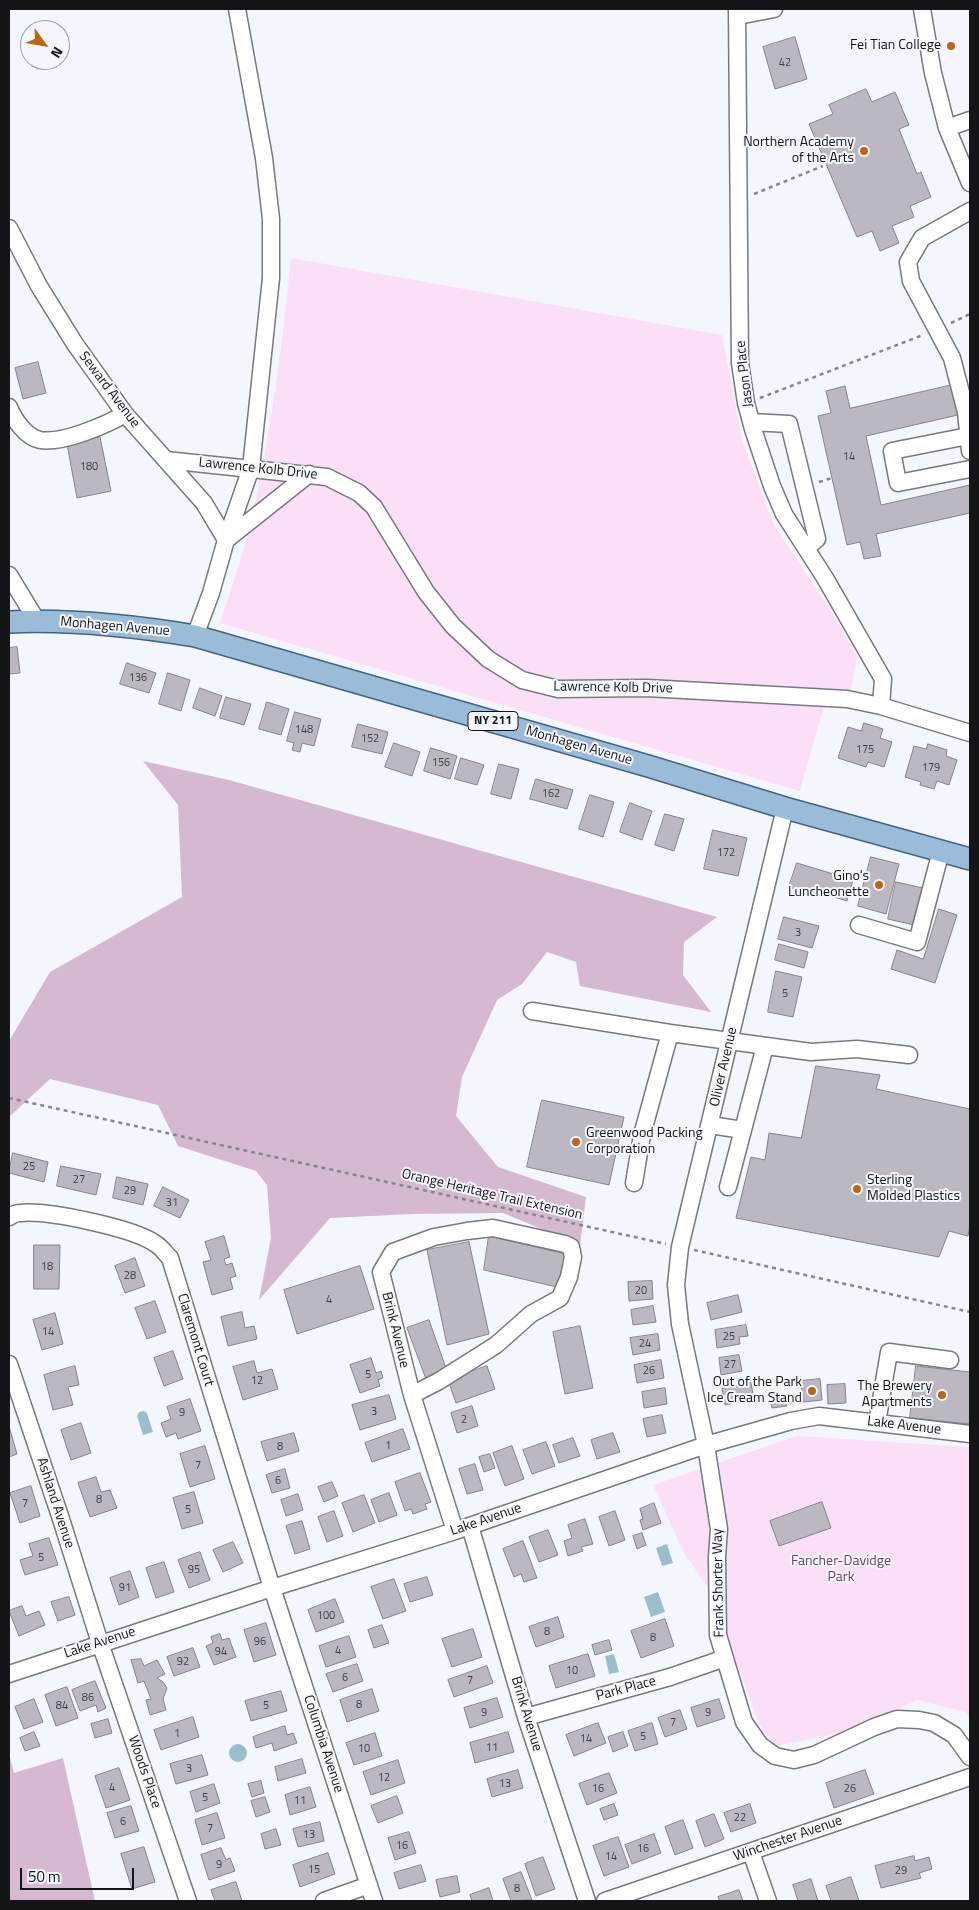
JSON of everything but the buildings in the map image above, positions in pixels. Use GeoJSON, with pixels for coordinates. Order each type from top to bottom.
{"type":"FeatureCollection","features":[{"type":"Feature","properties":{"kind":"main road","name":"Monhagen Avenue"},"geometry":{"type":"LineString","coordinates":[[9,622],[37,621],[143,627],[195,636],[648,766],[785,808],[970,859]]}},
{"type":"Feature","properties":{"kind":"street"},"geometry":{"type":"LineString","coordinates":[[195,636],[211,593],[226,540],[251,468],[271,278],[271,219],[264,158],[237,9]]}},
{"type":"Feature","properties":{"kind":"street"},"geometry":{"type":"LineString","coordinates":[[737,12],[774,9]]}},
{"type":"Feature","properties":{"kind":"street"},"geometry":{"type":"LineString","coordinates":[[922,9],[932,73],[947,128],[970,183]]}},
{"type":"Feature","properties":{"kind":"street","name":"Jason Place"},"geometry":{"type":"LineString","coordinates":[[737,12],[740,363],[746,403],[772,486],[784,514],[883,679],[881,706]]}},
{"type":"Feature","properties":{"kind":"street"},"geometry":{"type":"LineString","coordinates":[[947,128],[970,120]]}},
{"type":"Feature","properties":{"kind":"street"},"geometry":{"type":"LineString","coordinates":[[970,211],[922,238],[908,262],[910,282],[952,358],[966,412],[969,444],[892,452],[898,483],[970,469]]}},
{"type":"Feature","properties":{"kind":"street","name":"Seward Avenue"},"geometry":{"type":"LineString","coordinates":[[9,228],[50,306],[75,344],[125,414],[204,503],[226,540]]}},
{"type":"Feature","properties":{"kind":"street"},"geometry":{"type":"LineString","coordinates":[[9,407],[11,414],[30,436],[46,440],[90,431],[112,422],[125,414]]}},
{"type":"Feature","properties":{"kind":"street"},"geometry":{"type":"LineString","coordinates":[[751,422],[789,424],[817,539],[806,548]]}},
{"type":"Feature","properties":{"kind":"street","name":"Lawrence Kolb Drive"},"geometry":{"type":"LineString","coordinates":[[166,460],[327,476],[359,494],[374,507],[426,592],[452,626],[488,659],[522,680],[558,689],[647,688],[847,699],[881,706],[970,733]]}},
{"type":"Feature","properties":{"kind":"street"},"geometry":{"type":"LineString","coordinates":[[226,540],[310,474]]}},
{"type":"Feature","properties":{"kind":"street"},"geometry":{"type":"LineString","coordinates":[[9,575],[37,621]]}},
{"type":"Feature","properties":{"kind":"street","name":"Oliver Avenue"},"geometry":{"type":"LineString","coordinates":[[706,1445],[680,1324],[676,1286],[680,1247],[785,808]]}},
{"type":"Feature","properties":{"kind":"street"},"geometry":{"type":"LineString","coordinates":[[859,925],[917,942],[941,851]]}},
{"type":"Feature","properties":{"kind":"street"},"geometry":{"type":"LineString","coordinates":[[532,1011],[730,1042],[811,1052],[857,1049],[908,1055]]}},
{"type":"Feature","properties":{"kind":"street"},"geometry":{"type":"LineString","coordinates":[[634,1183],[642,1135],[670,1033]]}},
{"type":"Feature","properties":{"kind":"street"},"geometry":{"type":"LineString","coordinates":[[728,1187],[765,1046]]}},
{"type":"Feature","properties":{"kind":"street"},"geometry":{"type":"LineString","coordinates":[[710,1125],[743,1130]]}},
{"type":"Feature","properties":{"kind":"street","name":"Claremont Court"},"geometry":{"type":"LineString","coordinates":[[9,1217],[18,1213],[46,1213],[116,1228],[133,1233],[156,1244],[170,1258],[272,1588]]}},
{"type":"Feature","properties":{"kind":"street","name":"Brink Avenue"},"geometry":{"type":"LineString","coordinates":[[412,1395],[439,1381],[496,1345],[531,1314],[560,1298],[569,1277],[573,1249],[565,1244],[493,1228],[466,1231],[434,1237],[393,1252],[381,1272],[412,1395],[462,1529],[586,1901]]}},
{"type":"Feature","properties":{"kind":"street"},"geometry":{"type":"LineString","coordinates":[[877,1423],[889,1352],[950,1360]]}},
{"type":"Feature","properties":{"kind":"street","name":"Ashland Avenue"},"geometry":{"type":"LineString","coordinates":[[9,1364],[100,1643]]}},
{"type":"Feature","properties":{"kind":"street","name":"Lake Avenue"},"geometry":{"type":"LineString","coordinates":[[9,1674],[100,1643],[462,1529],[706,1445],[791,1421],[819,1416],[970,1434]]}},
{"type":"Feature","properties":{"kind":"street","name":"Frank Shorter Way"},"geometry":{"type":"LineString","coordinates":[[706,1445],[719,1529],[717,1557],[718,1635],[744,1722],[760,1745],[775,1756],[794,1760],[814,1755],[874,1727],[897,1719],[919,1720],[934,1723],[954,1736],[970,1757]]}},
{"type":"Feature","properties":{"kind":"street","name":"Columbia Avenue"},"geometry":{"type":"LineString","coordinates":[[272,1588],[374,1901]]}},
{"type":"Feature","properties":{"kind":"street","name":"Woods Place"},"geometry":{"type":"LineString","coordinates":[[100,1643],[188,1901]]}},
{"type":"Feature","properties":{"kind":"street","name":"Park Place"},"geometry":{"type":"LineString","coordinates":[[526,1717],[670,1677],[725,1658]]}},
{"type":"Feature","properties":{"kind":"street","name":"Winchester Avenue"},"geometry":{"type":"LineString","coordinates":[[605,1901],[970,1777]]}},
{"type":"Feature","properties":{"kind":"street"},"geometry":{"type":"LineString","coordinates":[[751,1852],[768,1901]]}},
{"type":"Feature","properties":{"kind":"street"},"geometry":{"type":"LineString","coordinates":[[324,1901],[369,1885]]}},
{"type":"Feature","properties":{"kind":"path"},"geometry":{"type":"LineString","coordinates":[[748,196],[823,166]]}},
{"type":"Feature","properties":{"kind":"path"},"geometry":{"type":"LineString","coordinates":[[746,403],[936,330],[970,314]]}},
{"type":"Feature","properties":{"kind":"path","name":"Orange Heritage Trail Extension"},"geometry":{"type":"LineString","coordinates":[[9,1098],[970,1312]]}},
{"type":"Feature","properties":{"kind":"green space"},"geometry":{"type":"Polygon","coordinates":[[[291,258],[722,335],[742,440],[773,523],[833,614],[857,656],[848,708],[825,702],[800,791],[220,623],[237,572],[258,488],[275,390],[291,258]]]}},
{"type":"Feature","properties":{"kind":"green space","name":"Fancher-Davidge Park"},"geometry":{"type":"Polygon","coordinates":[[[797,1436],[970,1447],[970,1719],[965,1712],[917,1700],[852,1731],[775,1746],[759,1724],[711,1592],[684,1553],[653,1485],[797,1436]]]}},
{"type":"Feature","properties":{"kind":"shaded area"},"geometry":{"type":"Polygon","coordinates":[[[143,761],[229,780],[717,917],[684,942],[683,975],[711,1012],[580,986],[576,962],[547,952],[522,984],[497,1000],[462,1077],[456,1116],[498,1167],[586,1197],[580,1245],[503,1213],[413,1214],[330,1218],[259,1300],[271,1238],[267,1185],[256,1171],[178,1146],[158,1105],[50,1079],[9,1117],[9,1041],[50,972],[182,897],[178,805],[143,761]]]}},
{"type":"Feature","properties":{"kind":"shaded area"},"geometry":{"type":"Polygon","coordinates":[[[9,1753],[14,1773],[63,1758],[95,1901],[9,1901],[9,1753]]]}},
{"type":"Feature","properties":{"kind":"water"},"geometry":{"type":"Polygon","coordinates":[[[144,1411],[147,1413],[153,1432],[143,1435],[137,1416],[139,1412],[144,1411]]]}},
{"type":"Feature","properties":{"kind":"water"},"geometry":{"type":"Polygon","coordinates":[[[667,1544],[673,1563],[662,1566],[656,1548],[667,1544]]]}},
{"type":"Feature","properties":{"kind":"water"},"geometry":{"type":"Polygon","coordinates":[[[658,1592],[665,1612],[651,1617],[644,1597],[658,1592]]]}},
{"type":"Feature","properties":{"kind":"water"},"geometry":{"type":"Polygon","coordinates":[[[614,1654],[619,1672],[609,1674],[605,1656],[614,1654]]]}},
{"type":"Feature","properties":{"kind":"water"},"geometry":{"type":"Polygon","coordinates":[[[238,1744],[244,1747],[247,1753],[244,1759],[238,1762],[232,1759],[229,1753],[232,1747],[238,1744]]]}},
{"type":"Feature","properties":{"kind":"place","name":"Fei Tian College"},"geometry":{"type":"Point","coordinates":[951,46]}},
{"type":"Feature","properties":{"kind":"place","name":"Northern Academy of the Arts"},"geometry":{"type":"Point","coordinates":[864,151]}},
{"type":"Feature","properties":{"kind":"place","name":"Gino's Luncheonette"},"geometry":{"type":"Point","coordinates":[879,885]}},
{"type":"Feature","properties":{"kind":"place","name":"Greenwood Packing Corporation"},"geometry":{"type":"Point","coordinates":[576,1142]}},
{"type":"Feature","properties":{"kind":"place","name":"Sterling Molded Plastics"},"geometry":{"type":"Point","coordinates":[857,1189]}},
{"type":"Feature","properties":{"kind":"place","name":"Out of the Park Ice Cream Stand"},"geometry":{"type":"Point","coordinates":[812,1391]}},
{"type":"Feature","properties":{"kind":"place","name":"The Brewery Apartments"},"geometry":{"type":"Point","coordinates":[942,1395]}}]}
